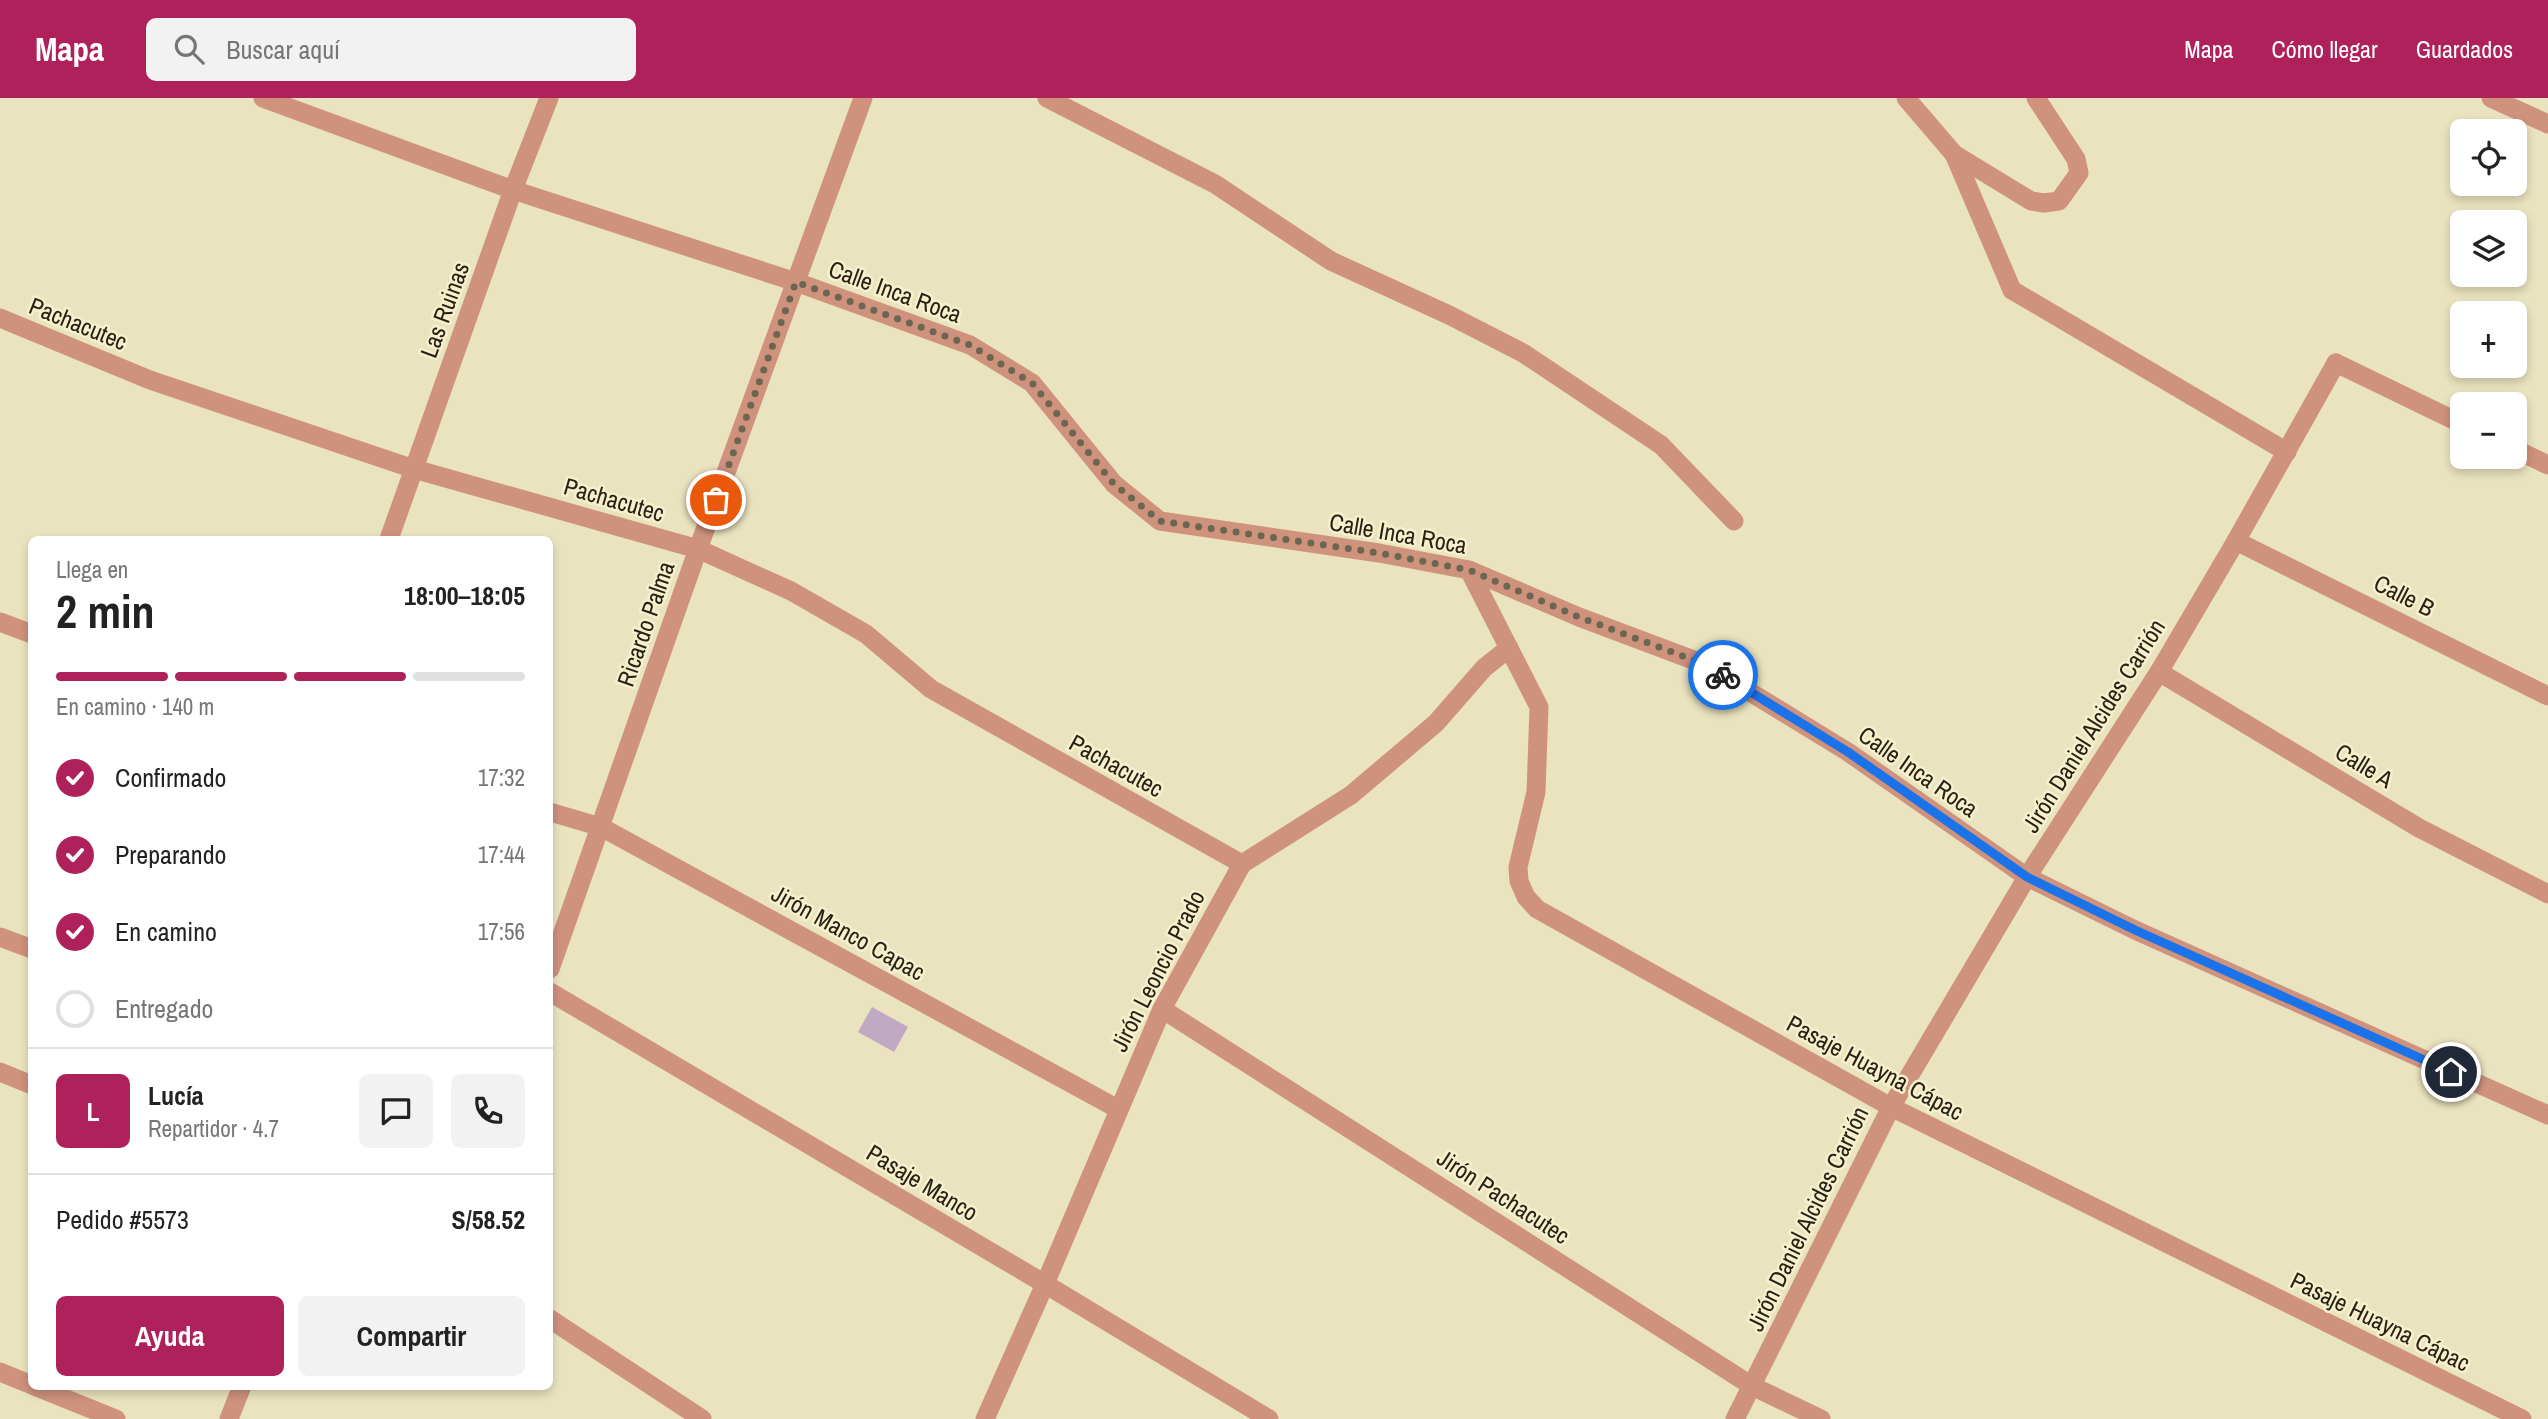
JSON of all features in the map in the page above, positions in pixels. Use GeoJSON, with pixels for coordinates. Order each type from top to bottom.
{"type":"FeatureCollection","features":[{"type":"Feature","properties":{"kind":"street","name":"Calle Inca Roca"},"geometry":{"type":"LineString","coordinates":[[263,98],[513,190],[796,282],[970,345],[1032,383],[1114,484],[1160,521],[1379,553],[1469,570],[1579,617],[1704,664],[1848,752],[2027,877],[2135,930],[2548,1115]]}},
{"type":"Feature","properties":{"kind":"street","name":"Las Ruinas"},"geometry":{"type":"LineString","coordinates":[[390,536],[513,190],[549,98]]}},
{"type":"Feature","properties":{"kind":"street","name":"Ricardo Palma"},"geometry":{"type":"LineString","coordinates":[[553,961],[698,549],[863,98]]}},
{"type":"Feature","properties":{"kind":"street"},"geometry":{"type":"LineString","coordinates":[[1047,98],[1215,184],[1331,261],[1449,315],[1523,353],[1661,445],[1734,521]]}},
{"type":"Feature","properties":{"kind":"street"},"geometry":{"type":"LineString","coordinates":[[1906,98],[1954,153],[2031,201],[2059,201],[2079,173],[2076,159],[2036,98]]}},
{"type":"Feature","properties":{"kind":"street"},"geometry":{"type":"LineString","coordinates":[[2491,98],[2548,124]]}},
{"type":"Feature","properties":{"kind":"street"},"geometry":{"type":"LineString","coordinates":[[1954,153],[2012,290],[2287,452]]}},
{"type":"Feature","properties":{"kind":"street","name":"Pachacutec"},"geometry":{"type":"LineString","coordinates":[[0,318],[150,380],[414,469],[698,549],[792,591],[866,634],[931,690],[1242,864]]}},
{"type":"Feature","properties":{"kind":"street","name":"Jirón Daniel Alcides Carrión"},"geometry":{"type":"LineString","coordinates":[[1735,1419],[1891,1107],[2027,877],[2159,672],[2336,363],[2450,418]]}},
{"type":"Feature","properties":{"kind":"street"},"geometry":{"type":"LineString","coordinates":[[2527,455],[2548,465]]}},
{"type":"Feature","properties":{"kind":"street","name":"Calle B"},"geometry":{"type":"LineString","coordinates":[[2236,541],[2548,696]]}},
{"type":"Feature","properties":{"kind":"street","name":"Pasaje Huayna Cápac"},"geometry":{"type":"LineString","coordinates":[[1469,570],[1539,707],[1536,792],[1518,867],[1519,881],[1526,897],[1537,909],[1891,1107],[2522,1419]]}},
{"type":"Feature","properties":{"kind":"street"},"geometry":{"type":"LineString","coordinates":[[0,622],[28,632]]}},
{"type":"Feature","properties":{"kind":"street","name":"Jirón Leoncio Prado"},"geometry":{"type":"LineString","coordinates":[[985,1419],[1162,1009],[1242,864],[1351,795],[1436,723],[1484,668],[1509,648]]}},
{"type":"Feature","properties":{"kind":"street","name":"Calle A"},"geometry":{"type":"LineString","coordinates":[[2159,672],[2419,828],[2548,894]]}},
{"type":"Feature","properties":{"kind":"street","name":"Jirón Manco Capac"},"geometry":{"type":"LineString","coordinates":[[553,813],[601,827],[1118,1109]]}},
{"type":"Feature","properties":{"kind":"street"},"geometry":{"type":"LineString","coordinates":[[0,937],[28,948]]}},
{"type":"Feature","properties":{"kind":"street","name":"Pasaje Manco"},"geometry":{"type":"LineString","coordinates":[[553,994],[1269,1419]]}},
{"type":"Feature","properties":{"kind":"street","name":"Jirón Pachacutec"},"geometry":{"type":"LineString","coordinates":[[1162,1009],[1752,1386],[1821,1419]]}},
{"type":"Feature","properties":{"kind":"street"},"geometry":{"type":"LineString","coordinates":[[0,1072],[28,1083]]}},
{"type":"Feature","properties":{"kind":"street"},"geometry":{"type":"LineString","coordinates":[[553,1321],[702,1419]]}},
{"type":"Feature","properties":{"kind":"street"},"geometry":{"type":"LineString","coordinates":[[0,1372],[28,1383]]}},
{"type":"Feature","properties":{"kind":"street"},"geometry":{"type":"LineString","coordinates":[[45,1390],[116,1419]]}},
{"type":"Feature","properties":{"kind":"street"},"geometry":{"type":"LineString","coordinates":[[229,1419],[240,1390]]}},
{"type":"Feature","properties":{"kind":"building"},"geometry":{"type":"Polygon","coordinates":[[[872,1007],[908,1027],[894,1052],[858,1032],[872,1007]]]}},
{"type":"Feature","properties":{"kind":"way so far"},"geometry":{"type":"LineString","coordinates":[[716,500],[796,282],[970,345],[1032,383],[1114,484],[1160,521],[1379,553],[1469,570],[1579,617],[1704,664],[1723,675]]}},
{"type":"Feature","properties":{"kind":"route"},"geometry":{"type":"LineString","coordinates":[[1723,675],[1848,752],[2027,877],[2135,930],[2451,1072]]}}]}
